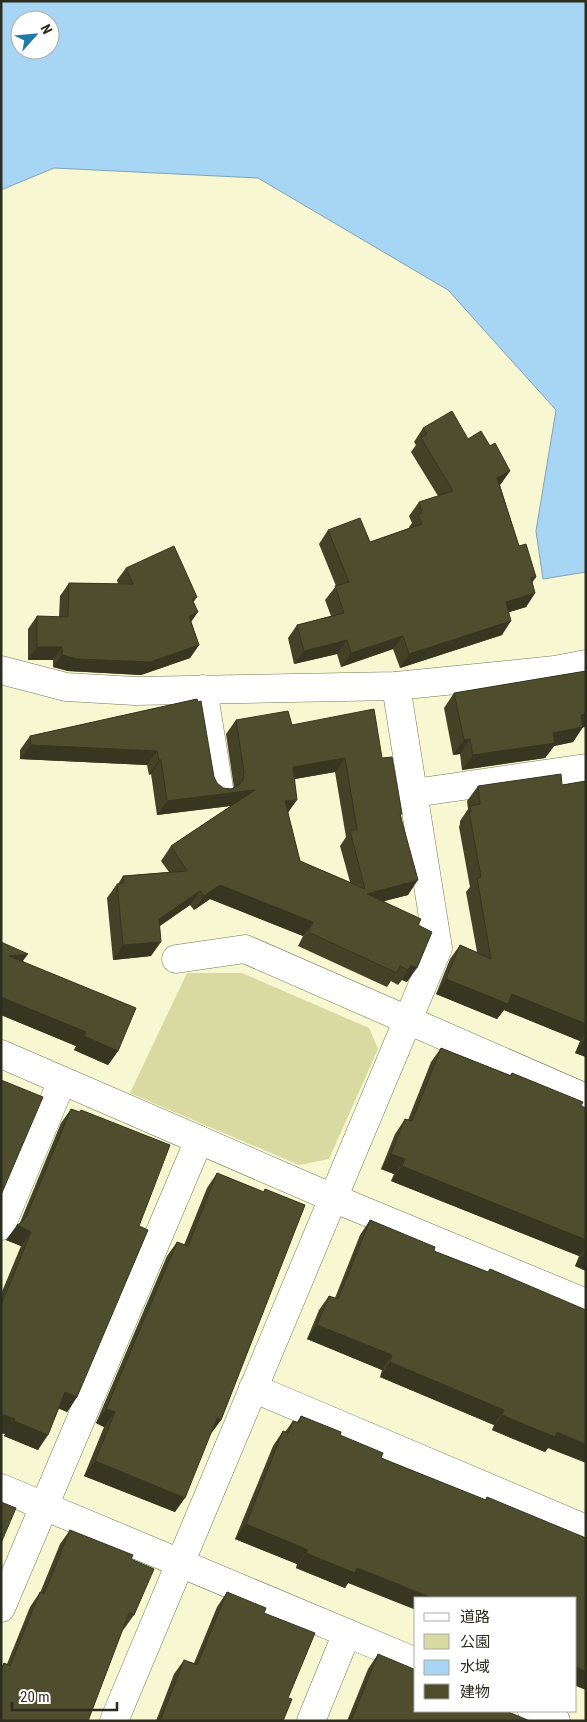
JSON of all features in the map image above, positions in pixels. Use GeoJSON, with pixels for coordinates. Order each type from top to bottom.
{"type":"FeatureCollection","features":[{"type":"Feature","properties":{"kind":"street"},"geometry":{"type":"LineString","coordinates":[[1,670],[66,687],[134,691],[396,686],[535,672],[586,664]]}},
{"type":"Feature","properties":{"kind":"street"},"geometry":{"type":"LineString","coordinates":[[114,1721],[438,948],[396,686]]}},
{"type":"Feature","properties":{"kind":"street"},"geometry":{"type":"LineString","coordinates":[[203,690],[218,788]]}},
{"type":"Feature","properties":{"kind":"street"},"geometry":{"type":"LineString","coordinates":[[414,793],[586,768]]}},
{"type":"Feature","properties":{"kind":"street"},"geometry":{"type":"LineString","coordinates":[[176,959],[245,950],[586,1098]]}},
{"type":"Feature","properties":{"kind":"street"},"geometry":{"type":"LineString","coordinates":[[1,1054],[333,1198],[586,1303]]}},
{"type":"Feature","properties":{"kind":"street"},"geometry":{"type":"LineString","coordinates":[[1,1226],[62,1080]]}},
{"type":"Feature","properties":{"kind":"street"},"geometry":{"type":"LineString","coordinates":[[1,1608],[199,1140]]}},
{"type":"Feature","properties":{"kind":"street"},"geometry":{"type":"LineString","coordinates":[[254,1388],[586,1529]]}},
{"type":"Feature","properties":{"kind":"street"},"geometry":{"type":"LineString","coordinates":[[1,1488],[414,1661]]}},
{"type":"Feature","properties":{"kind":"street"},"geometry":{"type":"LineString","coordinates":[[311,1721],[347,1633]]}},
{"type":"Feature","properties":{"kind":"street"},"geometry":{"type":"LineString","coordinates":[[534,1712],[556,1721]]}},
{"type":"Feature","properties":{"kind":"green space"},"geometry":{"type":"Polygon","coordinates":[[[187,973],[242,973],[369,1028],[378,1049],[329,1159],[299,1165],[130,1093],[187,973]]]}},
{"type":"Feature","properties":{"kind":"water"},"geometry":{"type":"Polygon","coordinates":[[[1,1],[586,1],[586,572],[543,579],[536,531],[556,410],[448,290],[258,178],[54,168],[1,190],[1,1]]]}},
{"type":"Feature","properties":{"kind":"building"},"geometry":{"type":"Polygon","coordinates":[[[452,411],[468,439],[481,431],[490,446],[495,443],[510,471],[497,478],[519,546],[526,544],[536,577],[531,578],[535,593],[506,602],[511,621],[409,654],[403,636],[351,653],[347,640],[304,651],[297,625],[344,613],[335,586],[349,582],[328,530],[360,518],[370,542],[422,524],[418,514],[422,513],[419,502],[453,491],[421,438],[427,434],[423,428],[452,411]]]}},
{"type":"Feature","properties":{"kind":"building"},"geometry":{"type":"Polygon","coordinates":[[[174,546],[197,597],[192,599],[198,612],[189,616],[199,645],[150,662],[77,659],[62,655],[62,647],[37,647],[37,616],[68,617],[69,583],[133,584],[126,568],[174,546]]]}},
{"type":"Feature","properties":{"kind":"building"},"geometry":{"type":"Polygon","coordinates":[[[586,671],[586,714],[581,715],[583,727],[553,733],[555,743],[473,755],[470,739],[464,740],[454,693],[586,671]]]}},
{"type":"Feature","properties":{"kind":"building"},"geometry":{"type":"Polygon","coordinates":[[[197,699],[198,702],[201,701],[214,777],[223,788],[231,789],[239,785],[243,780],[244,772],[236,720],[288,711],[292,725],[374,709],[382,758],[392,757],[402,814],[400,814],[418,880],[367,894],[421,919],[418,925],[432,932],[417,968],[411,965],[408,970],[400,966],[397,973],[308,932],[313,922],[220,885],[204,896],[200,891],[159,919],[161,942],[123,945],[117,884],[124,883],[123,876],[187,871],[171,846],[255,790],[167,801],[161,760],[159,760],[157,751],[31,745],[30,736],[197,699]],[[345,758],[293,767],[297,800],[285,801],[300,861],[365,889],[350,831],[357,829],[345,758]]]}},
{"type":"Feature","properties":{"kind":"building"},"geometry":{"type":"Polygon","coordinates":[[[561,774],[562,785],[586,781],[586,1024],[512,994],[508,1004],[446,979],[460,945],[491,959],[477,878],[481,877],[469,812],[471,812],[470,806],[480,804],[478,786],[561,774]]]}},
{"type":"Feature","properties":{"kind":"building"},"geometry":{"type":"Polygon","coordinates":[[[1,942],[28,954],[9,956],[136,1008],[118,1051],[84,1036],[86,1032],[1,997],[1,942]]]}},
{"type":"Feature","properties":{"kind":"building"},"geometry":{"type":"Polygon","coordinates":[[[441,1048],[511,1076],[512,1073],[583,1102],[581,1106],[586,1108],[586,1240],[402,1166],[405,1159],[391,1154],[405,1119],[412,1121],[441,1048]]]}},
{"type":"Feature","properties":{"kind":"building"},"geometry":{"type":"Polygon","coordinates":[[[1,1080],[43,1097],[1,1195],[1,1080]]]}},
{"type":"Feature","properties":{"kind":"building"},"geometry":{"type":"Polygon","coordinates":[[[71,1109],[80,1112],[81,1110],[170,1145],[139,1226],[148,1230],[77,1397],[65,1392],[48,1435],[1,1414],[1,1305],[31,1232],[17,1225],[26,1217],[71,1109]]]}},
{"type":"Feature","properties":{"kind":"building"},"geometry":{"type":"Polygon","coordinates":[[[217,1173],[264,1192],[265,1189],[305,1205],[221,1420],[217,1418],[185,1498],[95,1461],[115,1412],[106,1409],[177,1242],[188,1246],[217,1173]]]}},
{"type":"Feature","properties":{"kind":"building"},"geometry":{"type":"Polygon","coordinates":[[[370,1220],[435,1247],[434,1251],[488,1272],[490,1269],[586,1310],[586,1444],[557,1432],[555,1437],[502,1415],[504,1410],[390,1362],[392,1355],[317,1325],[329,1296],[338,1299],[370,1220]]]}},
{"type":"Feature","properties":{"kind":"building"},"geometry":{"type":"Polygon","coordinates":[[[301,1416],[341,1432],[340,1435],[383,1453],[381,1458],[486,1500],[487,1497],[586,1538],[586,1671],[577,1667],[577,1597],[430,1597],[357,1568],[355,1573],[306,1553],[308,1550],[246,1524],[283,1431],[288,1433],[293,1421],[299,1423],[301,1416]]]}},
{"type":"Feature","properties":{"kind":"building"},"geometry":{"type":"Polygon","coordinates":[[[1,1502],[16,1508],[1,1543],[1,1502]]]}},
{"type":"Feature","properties":{"kind":"building"},"geometry":{"type":"Polygon","coordinates":[[[70,1530],[133,1555],[131,1559],[154,1569],[134,1615],[129,1613],[88,1721],[1,1721],[1,1669],[4,1663],[10,1666],[40,1592],[44,1594],[70,1530]]]}},
{"type":"Feature","properties":{"kind":"building"},"geometry":{"type":"Polygon","coordinates":[[[227,1592],[266,1608],[264,1613],[315,1633],[288,1698],[292,1699],[283,1721],[160,1721],[184,1660],[197,1665],[227,1592]]]}},
{"type":"Feature","properties":{"kind":"building"},"geometry":{"type":"Polygon","coordinates":[[[378,1654],[414,1669],[414,1712],[508,1712],[530,1721],[351,1721],[378,1654]]]}}]}
